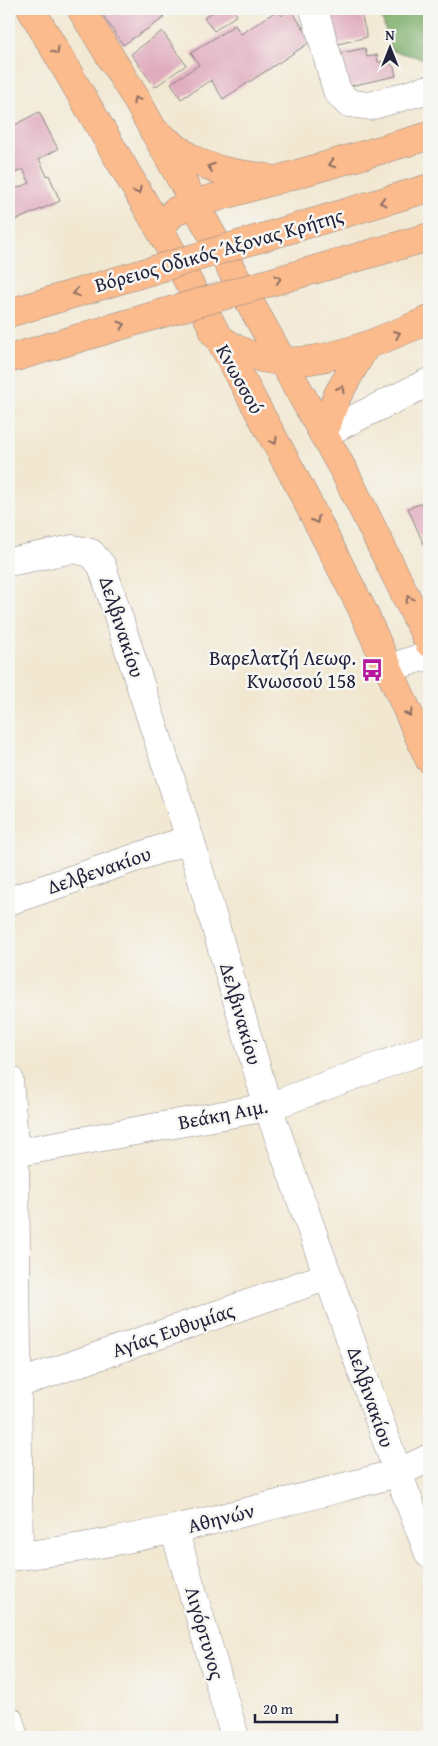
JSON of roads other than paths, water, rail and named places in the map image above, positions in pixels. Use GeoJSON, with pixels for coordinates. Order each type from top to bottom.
{"type":"FeatureCollection","features":[{"type":"Feature","properties":{"kind":"main road","name":"Κνωσσού"},"geometry":{"type":"LineString","coordinates":[[32,9],[159,228],[336,557],[389,668],[429,759]]}},
{"type":"Feature","properties":{"kind":"main road"},"geometry":{"type":"LineString","coordinates":[[81,9],[153,130],[323,434],[378,537],[429,643]]}},
{"type":"Feature","properties":{"kind":"main road"},"geometry":{"type":"LineString","coordinates":[[153,130],[191,158],[207,166],[276,180]]}},
{"type":"Feature","properties":{"kind":"main road"},"geometry":{"type":"LineString","coordinates":[[159,228],[176,211],[193,204],[429,136]]}},
{"type":"Feature","properties":{"kind":"main road","name":"Βόρειος Οδικός Άξονας Κρήτης"},"geometry":{"type":"LineString","coordinates":[[9,313],[429,188]]}},
{"type":"Feature","properties":{"kind":"main road"},"geometry":{"type":"LineString","coordinates":[[9,359],[429,237]]}},
{"type":"Feature","properties":{"kind":"main road"},"geometry":{"type":"LineString","coordinates":[[214,333],[230,347],[241,352],[282,363],[307,361],[365,347],[429,320]]}},
{"type":"Feature","properties":{"kind":"main road"},"geometry":{"type":"LineString","coordinates":[[323,434],[337,396],[365,347]]}},
{"type":"Feature","properties":{"kind":"street"},"geometry":{"type":"LineString","coordinates":[[314,9],[337,91],[348,103],[370,106],[429,89]]}},
{"type":"Feature","properties":{"kind":"street"},"geometry":{"type":"LineString","coordinates":[[323,434],[429,382]]}},
{"type":"Feature","properties":{"kind":"street","name":"Δελβινακίου"},"geometry":{"type":"LineString","coordinates":[[9,562],[73,549],[91,553],[102,566],[190,839],[268,1107],[398,1473],[429,1554]]}},
{"type":"Feature","properties":{"kind":"street"},"geometry":{"type":"LineString","coordinates":[[389,668],[429,655]]}},
{"type":"Feature","properties":{"kind":"street","name":"Δελβενακίου"},"geometry":{"type":"LineString","coordinates":[[9,901],[190,839]]}},
{"type":"Feature","properties":{"kind":"street","name":"Βεάκη Αιμ."},"geometry":{"type":"LineString","coordinates":[[12,1154],[268,1107],[429,1048]]}},
{"type":"Feature","properties":{"kind":"street"},"geometry":{"type":"LineString","coordinates":[[9,1079],[18,1384],[14,1557]]}},
{"type":"Feature","properties":{"kind":"street","name":"Αγίας Ευθυμίας"},"geometry":{"type":"LineString","coordinates":[[18,1384],[328,1276]]}},
{"type":"Feature","properties":{"kind":"street","name":"Αθηνών"},"geometry":{"type":"LineString","coordinates":[[14,1557],[120,1541],[174,1530],[398,1473],[429,1458]]}},
{"type":"Feature","properties":{"kind":"street","name":"Λιγόρτυνος"},"geometry":{"type":"LineString","coordinates":[[174,1530],[235,1737]]}},
{"type":"Feature","properties":{"kind":"street"},"geometry":{"type":"LineString","coordinates":[[9,1720],[14,1737]]}},
{"type":"Feature","properties":{"kind":"place","name":"Βαρελατζή Λεωφ. Κνωσσού 158"},"geometry":{"type":"Point","coordinates":[372,670]}}]}
